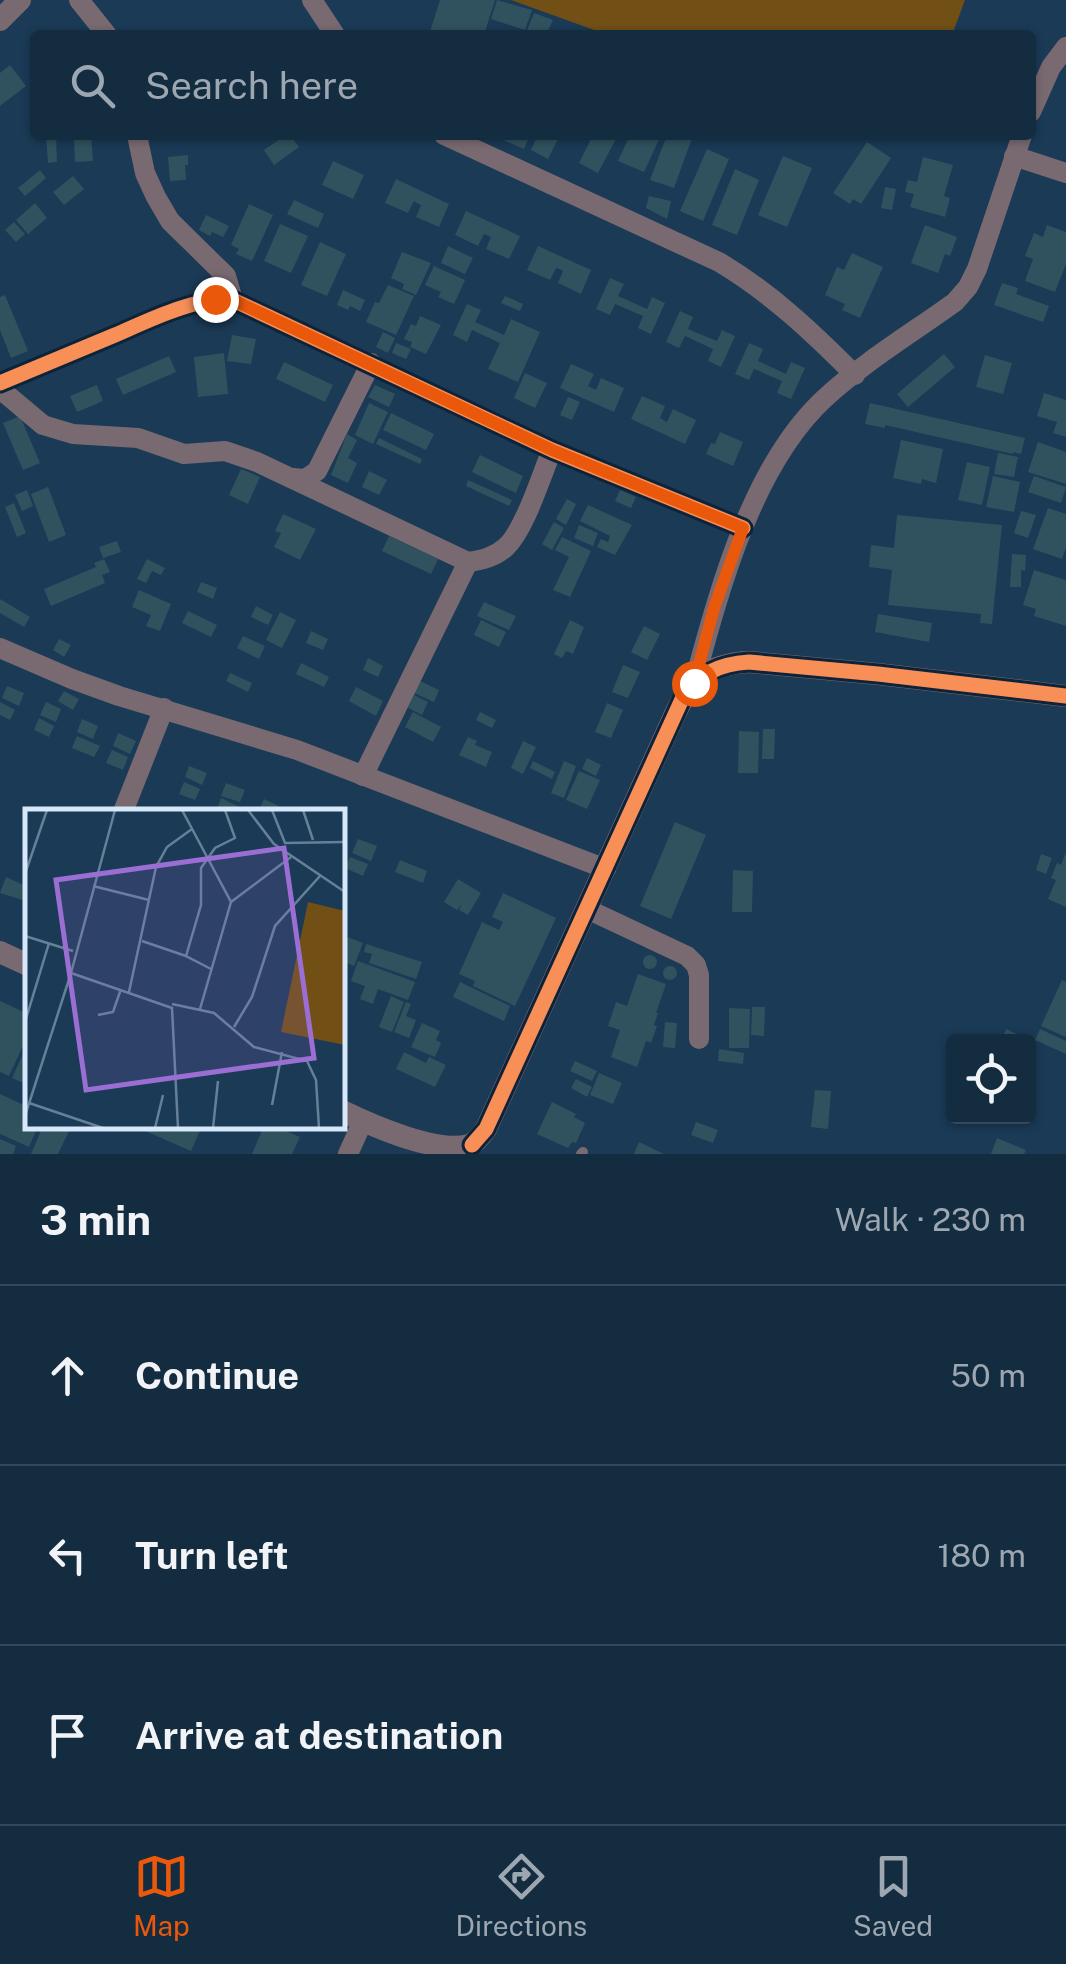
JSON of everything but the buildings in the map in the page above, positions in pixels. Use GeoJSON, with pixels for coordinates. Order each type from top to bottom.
{"type":"FeatureCollection","features":[{"type":"Feature","properties":{"kind":"street"},"geometry":{"type":"LineString","coordinates":[[0,20],[20,0]]}},
{"type":"Feature","properties":{"kind":"street"},"geometry":{"type":"LineString","coordinates":[[79,0],[103,30]]}},
{"type":"Feature","properties":{"kind":"street"},"geometry":{"type":"LineString","coordinates":[[312,0],[332,30]]}},
{"type":"Feature","properties":{"kind":"street"},"geometry":{"type":"LineString","coordinates":[[1036,101],[1051,67],[1066,47]]}},
{"type":"Feature","properties":{"kind":"street"},"geometry":{"type":"LineString","coordinates":[[138,140],[145,173],[170,221],[226,276],[233,300]]}},
{"type":"Feature","properties":{"kind":"street"},"geometry":{"type":"LineString","coordinates":[[455,140],[744,276],[804,323],[854,374]]}},
{"type":"Feature","properties":{"kind":"street"},"geometry":{"type":"LineString","coordinates":[[348,1154],[353,1116],[428,1146],[474,1149],[674,714],[694,683],[714,608],[743,528],[773,465],[797,429],[824,400],[955,302],[968,287],[1020,140]]}},
{"type":"Feature","properties":{"kind":"street"},"geometry":{"type":"LineString","coordinates":[[1014,156],[1066,173]]}},
{"type":"Feature","properties":{"kind":"street"},"geometry":{"type":"LineString","coordinates":[[552,450],[517,534],[504,550],[468,562],[257,462],[225,452],[184,454],[138,438],[73,434],[43,425],[0,386],[197,302],[233,300],[552,450],[743,528]]}},
{"type":"Feature","properties":{"kind":"street"},"geometry":{"type":"LineString","coordinates":[[292,478],[306,478],[317,471],[371,363]]}},
{"type":"Feature","properties":{"kind":"street"},"geometry":{"type":"LineString","coordinates":[[363,776],[468,562]]}},
{"type":"Feature","properties":{"kind":"street"},"geometry":{"type":"LineString","coordinates":[[0,648],[72,680],[297,750],[606,869]]}},
{"type":"Feature","properties":{"kind":"street"},"geometry":{"type":"LineString","coordinates":[[694,683],[717,667],[749,662],[1066,696]]}},
{"type":"Feature","properties":{"kind":"street"},"geometry":{"type":"LineString","coordinates":[[124,809],[164,708]]}},
{"type":"Feature","properties":{"kind":"street"},"geometry":{"type":"LineString","coordinates":[[587,909],[687,956],[696,965],[699,1038]]}},
{"type":"Feature","properties":{"kind":"street"},"geometry":{"type":"LineString","coordinates":[[0,952],[25,964]]}},
{"type":"Feature","properties":{"kind":"shaded area"},"geometry":{"type":"Polygon","coordinates":[[[511,0],[965,0],[954,30],[594,30],[511,0]]]}},
{"type":"Feature","properties":{"kind":"cycle path"},"geometry":{"type":"LineString","coordinates":[[0,383],[172,311],[202,302],[233,300],[552,450],[743,528]]}},
{"type":"Feature","properties":{"kind":"cycle path"},"geometry":{"type":"LineString","coordinates":[[472,1145],[486,1129],[683,697],[704,676],[729,665],[749,662],[1066,696]]}},
{"type":"Feature","properties":{"kind":"route"},"geometry":{"type":"LineString","coordinates":[[215,299],[233,300],[552,450],[743,528],[714,608],[694,683]]}}]}
